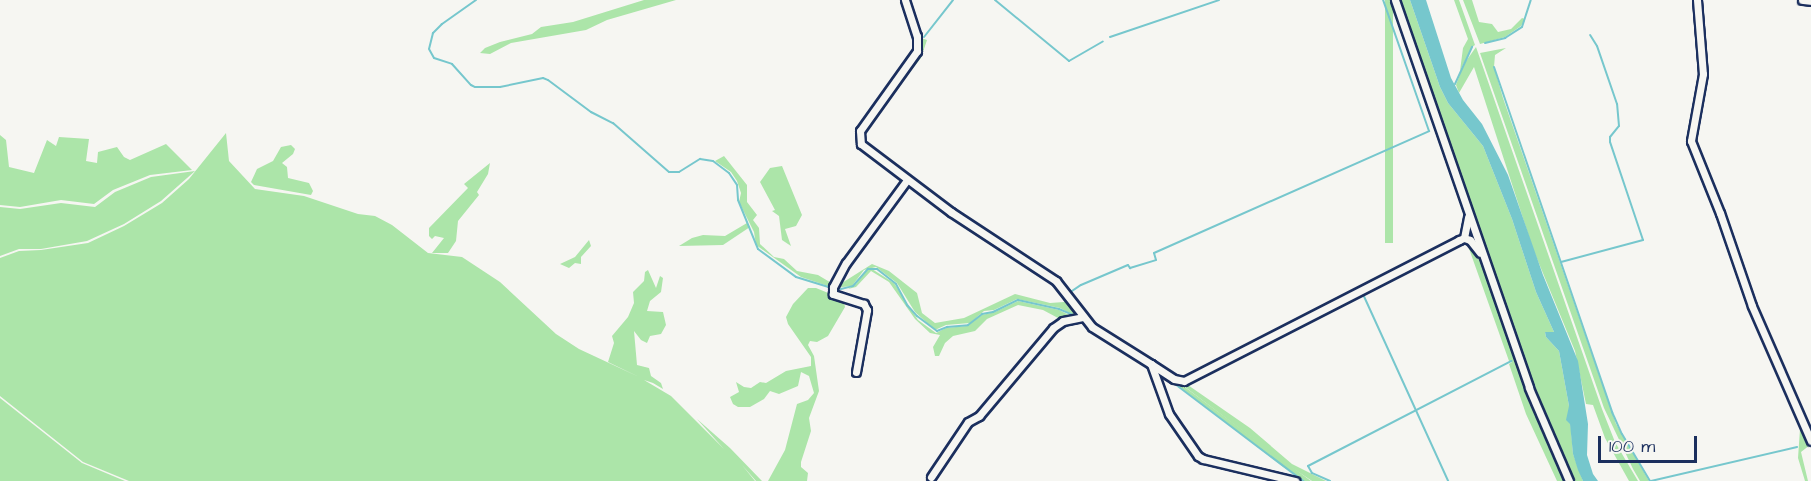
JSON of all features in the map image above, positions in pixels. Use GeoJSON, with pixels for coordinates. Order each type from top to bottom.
{"type":"FeatureCollection","features":[{"type":"Feature","properties":{"kind":"street"},"geometry":{"type":"LineString","coordinates":[[905,0],[917,36],[917,51],[858,135],[865,148],[951,213],[1056,281],[1092,327],[1174,379],[1184,381],[1464,238],[1470,240],[1485,258]]}},
{"type":"Feature","properties":{"kind":"street"},"geometry":{"type":"LineString","coordinates":[[1395,0],[1529,387],[1569,481]]}},
{"type":"Feature","properties":{"kind":"street"},"geometry":{"type":"LineString","coordinates":[[1697,0],[1703,74],[1690,141],[1720,213],[1755,315],[1811,441]]}},
{"type":"Feature","properties":{"kind":"street"},"geometry":{"type":"LineString","coordinates":[[1802,0],[1811,1]]}},
{"type":"Feature","properties":{"kind":"street"},"geometry":{"type":"LineString","coordinates":[[856,372],[867,310],[864,304],[833,294],[833,287],[846,263],[907,180]]}},
{"type":"Feature","properties":{"kind":"street"},"geometry":{"type":"LineString","coordinates":[[1464,238],[1469,214]]}},
{"type":"Feature","properties":{"kind":"street"},"geometry":{"type":"LineString","coordinates":[[931,477],[968,422],[979,416],[1053,328],[1063,321],[1083,317]]}},
{"type":"Feature","properties":{"kind":"street"},"geometry":{"type":"LineString","coordinates":[[1151,364],[1169,414],[1198,456],[1295,481]]}},
{"type":"Feature","properties":{"kind":"green space"},"geometry":{"type":"Polygon","coordinates":[[[644,0],[676,0],[607,20],[586,30],[511,43],[490,54],[480,53],[485,48],[500,42],[532,34],[541,27],[573,22],[644,0]]]}},
{"type":"Feature","properties":{"kind":"green space"},"geometry":{"type":"Polygon","coordinates":[[[1385,0],[1393,0],[1393,243],[1385,243],[1385,0]]]}},
{"type":"Feature","properties":{"kind":"green space"},"geometry":{"type":"Polygon","coordinates":[[[1397,0],[1410,0],[1440,87],[1448,103],[1483,146],[1512,219],[1536,292],[1554,332],[1545,332],[1546,337],[1559,351],[1569,406],[1573,454],[1583,481],[1571,481],[1531,387],[1397,0]]]}},
{"type":"Feature","properties":{"kind":"green space"},"geometry":{"type":"Polygon","coordinates":[[[1454,0],[1459,0],[1475,45],[1460,71],[1463,48],[1468,39],[1454,0]]]}},
{"type":"Feature","properties":{"kind":"green space"},"geometry":{"type":"Polygon","coordinates":[[[1463,0],[1472,0],[1479,22],[1492,24],[1498,32],[1511,29],[1522,18],[1525,19],[1521,26],[1505,37],[1480,44],[1463,0]]]}},
{"type":"Feature","properties":{"kind":"green space"},"geometry":{"type":"Polygon","coordinates":[[[919,39],[927,40],[921,58],[861,134],[920,54],[919,39]]]}},
{"type":"Feature","properties":{"kind":"green space"},"geometry":{"type":"Polygon","coordinates":[[[1476,47],[1602,409],[1615,442],[1638,481],[1629,481],[1605,438],[1593,405],[1586,404],[1575,351],[1533,249],[1474,67],[1459,93],[1456,85],[1464,64],[1476,47]]]}},
{"type":"Feature","properties":{"kind":"green space"},"geometry":{"type":"Polygon","coordinates":[[[1506,48],[1495,55],[1494,67],[1503,98],[1616,424],[1649,481],[1640,481],[1604,408],[1480,53],[1506,48]]]}},
{"type":"Feature","properties":{"kind":"green space"},"geometry":{"type":"Polygon","coordinates":[[[226,133],[229,161],[255,189],[304,196],[358,214],[375,216],[392,225],[428,253],[462,257],[500,282],[556,334],[579,349],[639,377],[608,362],[614,343],[612,336],[628,317],[634,303],[633,292],[644,281],[645,272],[648,270],[656,288],[660,276],[663,278],[661,292],[650,301],[647,311],[663,312],[666,325],[661,334],[650,336],[647,343],[641,340],[634,331],[637,365],[649,368],[651,376],[661,383],[663,389],[644,380],[671,396],[724,449],[697,419],[762,481],[756,481],[742,465],[755,481],[129,481],[83,462],[0,396],[0,258],[19,251],[88,243],[124,226],[162,203],[189,179],[226,133]]]}},
{"type":"Feature","properties":{"kind":"green space"},"geometry":{"type":"Polygon","coordinates":[[[0,135],[6,140],[9,167],[34,173],[47,140],[56,146],[59,137],[89,139],[86,161],[97,163],[98,152],[117,147],[124,157],[130,160],[166,144],[192,170],[150,175],[113,190],[94,204],[61,200],[20,207],[0,205],[0,135]]]}},
{"type":"Feature","properties":{"kind":"green space"},"geometry":{"type":"Polygon","coordinates":[[[291,145],[295,149],[293,154],[282,163],[287,167],[288,178],[309,183],[313,191],[311,195],[254,185],[251,182],[257,169],[273,161],[281,147],[291,145]]]}},
{"type":"Feature","properties":{"kind":"green space"},"geometry":{"type":"Polygon","coordinates":[[[724,156],[747,185],[747,202],[757,215],[753,220],[759,228],[760,244],[774,257],[784,259],[797,271],[818,275],[833,284],[831,287],[801,277],[756,245],[754,232],[739,202],[741,193],[737,181],[731,172],[715,161],[724,156]]]}},
{"type":"Feature","properties":{"kind":"green space"},"geometry":{"type":"Polygon","coordinates":[[[490,163],[488,174],[477,192],[479,195],[458,221],[456,241],[448,253],[432,253],[444,238],[435,236],[432,239],[429,236],[429,228],[468,188],[464,184],[490,163]]]}},
{"type":"Feature","properties":{"kind":"green space"},"geometry":{"type":"Polygon","coordinates":[[[782,166],[802,215],[796,226],[785,229],[791,246],[782,240],[779,216],[772,211],[775,210],[760,182],[770,168],[782,166]]]}},
{"type":"Feature","properties":{"kind":"green space"},"geometry":{"type":"Polygon","coordinates":[[[195,171],[161,201],[124,224],[87,241],[41,249],[19,249],[0,256],[0,207],[20,209],[61,203],[95,207],[115,192],[151,177],[195,171]]]}},
{"type":"Feature","properties":{"kind":"green space"},"geometry":{"type":"Polygon","coordinates":[[[747,223],[750,227],[723,245],[679,246],[692,238],[703,235],[725,236],[747,223]]]}},
{"type":"Feature","properties":{"kind":"green space"},"geometry":{"type":"Polygon","coordinates":[[[589,240],[591,246],[581,257],[581,264],[575,263],[569,268],[560,264],[575,257],[589,240]]]}},
{"type":"Feature","properties":{"kind":"green space"},"geometry":{"type":"Polygon","coordinates":[[[1467,243],[1483,261],[1542,426],[1566,481],[1557,481],[1526,414],[1509,364],[1512,362],[1509,361],[1467,243]]]}},
{"type":"Feature","properties":{"kind":"green space"},"geometry":{"type":"Polygon","coordinates":[[[872,264],[889,271],[917,293],[922,313],[935,323],[964,318],[1015,294],[1050,303],[1064,302],[1068,297],[1079,314],[1075,316],[1060,308],[1017,299],[994,310],[984,311],[970,323],[946,325],[935,330],[915,312],[897,283],[876,267],[864,270],[852,286],[834,288],[872,264]]]}},
{"type":"Feature","properties":{"kind":"green space"},"geometry":{"type":"Polygon","coordinates":[[[872,269],[894,283],[918,320],[936,333],[946,328],[966,326],[982,315],[995,312],[1018,301],[1059,310],[1073,317],[1058,318],[1043,310],[1018,305],[987,319],[975,331],[953,336],[945,343],[939,356],[935,356],[933,347],[940,335],[930,333],[915,319],[889,282],[871,271],[856,287],[848,289],[856,284],[867,270],[872,269]]]}},
{"type":"Feature","properties":{"kind":"green space"},"geometry":{"type":"Polygon","coordinates":[[[808,288],[816,288],[843,299],[845,307],[828,336],[817,342],[810,341],[808,345],[814,356],[819,391],[809,418],[811,431],[801,462],[801,467],[808,473],[807,481],[768,481],[785,450],[797,404],[808,400],[814,393],[809,376],[801,372],[798,386],[779,394],[770,391],[764,399],[750,407],[738,407],[733,404],[730,397],[739,392],[736,382],[751,388],[760,382],[766,383],[786,371],[811,366],[811,357],[788,324],[786,317],[793,304],[808,288]]]}},
{"type":"Feature","properties":{"kind":"green space"},"geometry":{"type":"Polygon","coordinates":[[[1159,371],[1174,379],[1311,481],[1304,481],[1282,466],[1159,371]]]}},
{"type":"Feature","properties":{"kind":"green space"},"geometry":{"type":"Polygon","coordinates":[[[1185,383],[1250,428],[1292,464],[1326,481],[1312,481],[1285,463],[1185,387],[1183,384],[1185,383]]]}},
{"type":"Feature","properties":{"kind":"green space"},"geometry":{"type":"Polygon","coordinates":[[[0,398],[82,463],[125,481],[0,481],[0,398]]]}},
{"type":"Feature","properties":{"kind":"green space"},"geometry":{"type":"Polygon","coordinates":[[[1803,427],[1810,445],[1801,452],[1808,481],[1805,481],[1798,458],[1800,429],[1803,427]]]}},
{"type":"Feature","properties":{"kind":"water"},"geometry":{"type":"Polygon","coordinates":[[[1410,0],[1426,0],[1451,78],[1463,100],[1482,124],[1508,175],[1543,275],[1578,361],[1588,424],[1587,455],[1593,474],[1598,481],[1583,481],[1578,470],[1573,454],[1570,424],[1566,420],[1569,406],[1559,351],[1546,337],[1545,332],[1554,332],[1536,292],[1512,219],[1483,146],[1448,103],[1440,87],[1410,0]]]}},
{"type":"Feature","properties":{"kind":"waterway"},"geometry":{"type":"LineString","coordinates":[[476,0],[433,33],[429,49],[434,58],[452,64],[475,87],[500,87],[543,78],[548,80],[591,112],[613,123],[669,172],[679,172],[700,159],[713,161],[729,173],[737,185],[738,200],[758,249],[796,277],[828,287]]}},
{"type":"Feature","properties":{"kind":"waterway"},"geometry":{"type":"LineString","coordinates":[[924,37],[953,0]]}},
{"type":"Feature","properties":{"kind":"waterway"},"geometry":{"type":"LineString","coordinates":[[995,0],[1069,61],[1103,41]]}},
{"type":"Feature","properties":{"kind":"waterway"},"geometry":{"type":"LineString","coordinates":[[1110,37],[1219,0]]}},
{"type":"Feature","properties":{"kind":"waterway"},"geometry":{"type":"LineString","coordinates":[[1069,293],[1081,285],[1128,265],[1130,268],[1156,260],[1154,253],[1429,131],[1383,0]]}},
{"type":"Feature","properties":{"kind":"waterway"},"geometry":{"type":"LineString","coordinates":[[1485,43],[1505,38],[1522,27],[1531,0]]}},
{"type":"Feature","properties":{"kind":"waterway"},"geometry":{"type":"LineString","coordinates":[[1561,262],[1643,240],[1610,142],[1610,137],[1619,126],[1617,104],[1597,46],[1590,35]]}},
{"type":"Feature","properties":{"kind":"waterway"},"geometry":{"type":"LineString","coordinates":[[1455,84],[1472,47]]}},
{"type":"Feature","properties":{"kind":"waterway"},"geometry":{"type":"LineString","coordinates":[[1494,67],[1612,412],[1622,434],[1650,481]]}},
{"type":"Feature","properties":{"kind":"waterway"},"geometry":{"type":"LineString","coordinates":[[837,290],[853,286],[868,269],[877,269],[896,284],[907,305],[917,316],[937,331],[947,327],[968,325],[982,314],[993,312],[1018,300],[1059,309],[1073,315]]}},
{"type":"Feature","properties":{"kind":"waterway"},"geometry":{"type":"LineString","coordinates":[[1362,292],[1448,481]]}},
{"type":"Feature","properties":{"kind":"waterway"},"geometry":{"type":"LineString","coordinates":[[1081,321],[1103,338]]}},
{"type":"Feature","properties":{"kind":"waterway"},"geometry":{"type":"LineString","coordinates":[[1330,481],[1312,473],[1308,466],[1511,361]]}},
{"type":"Feature","properties":{"kind":"waterway"},"geometry":{"type":"LineString","coordinates":[[1171,381],[1303,481]]}},
{"type":"Feature","properties":{"kind":"waterway"},"geometry":{"type":"LineString","coordinates":[[1651,481],[1797,447]]}}]}
